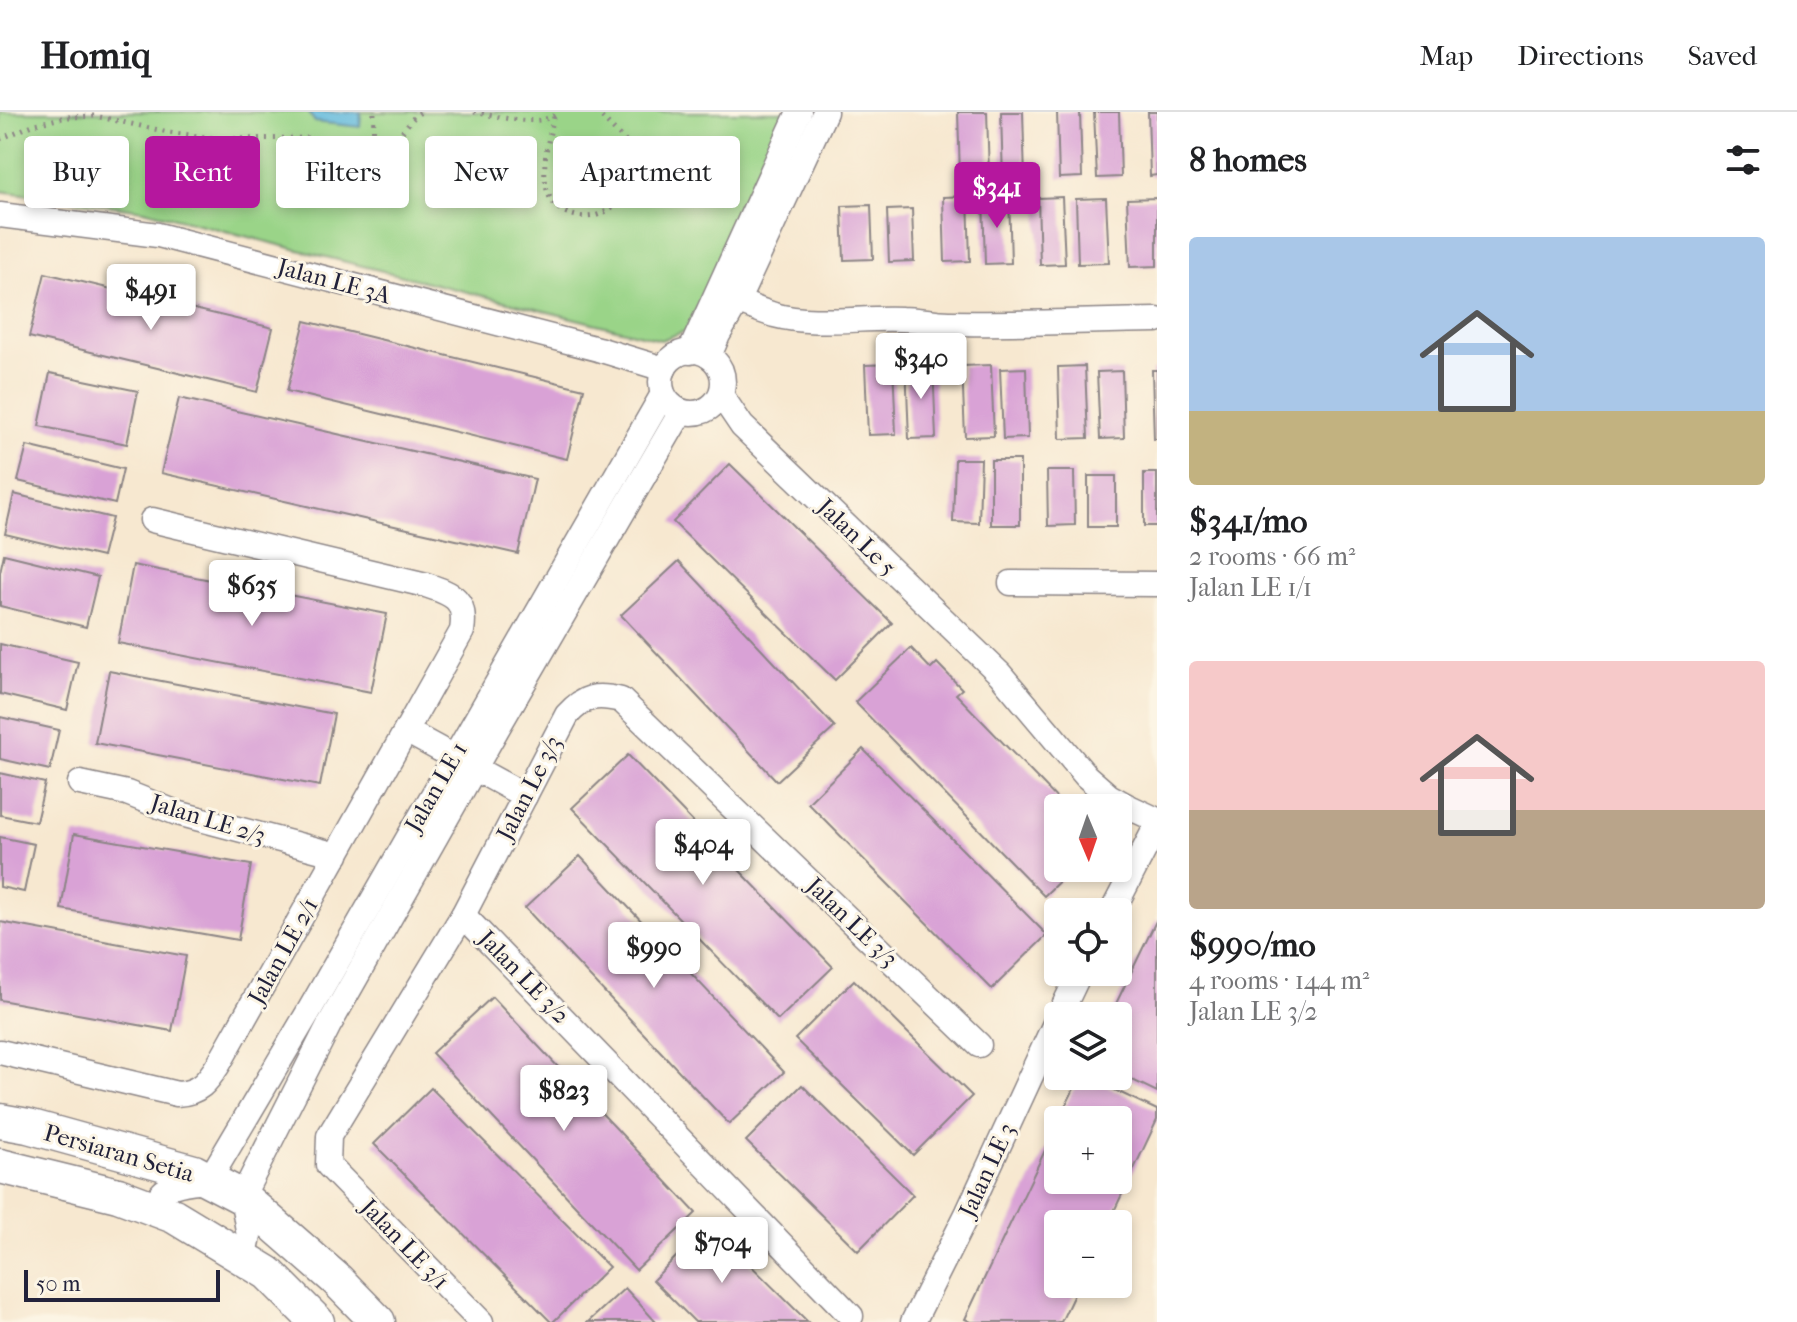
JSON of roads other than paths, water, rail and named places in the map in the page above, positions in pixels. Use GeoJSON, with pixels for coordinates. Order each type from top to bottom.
{"type":"FeatureCollection","features":[{"type":"Feature","properties":{"kind":"street"},"geometry":{"type":"LineString","coordinates":[[699,354],[718,335],[727,297],[799,112]]}},
{"type":"Feature","properties":{"kind":"street"},"geometry":{"type":"LineString","coordinates":[[727,297],[825,112]]}},
{"type":"Feature","properties":{"kind":"street","name":"Jalan LE 3A"},"geometry":{"type":"LineString","coordinates":[[0,215],[158,235],[598,349],[664,369]]}},
{"type":"Feature","properties":{"kind":"street"},"geometry":{"type":"LineString","coordinates":[[727,297],[776,315],[808,320],[886,318],[1021,324],[1157,320]]}},
{"type":"Feature","properties":{"kind":"street"},"geometry":{"type":"LineString","coordinates":[[683,353],[699,354],[719,367],[723,381],[721,395],[711,407],[697,414],[681,412],[670,405],[663,394],[661,382],[664,369],[672,359],[683,353]]}},
{"type":"Feature","properties":{"kind":"street","name":"Jalan LE 1"},"geometry":{"type":"LineString","coordinates":[[242,1197],[464,762],[663,394]]}},
{"type":"Feature","properties":{"kind":"street","name":"Jalan Le 5"},"geometry":{"type":"LineString","coordinates":[[721,395],[742,426],[1000,674],[1086,776],[1109,796],[1157,822]]}},
{"type":"Feature","properties":{"kind":"street","name":"Jalan LE 1"},"geometry":{"type":"LineString","coordinates":[[209,1180],[309,1011],[681,412]]}},
{"type":"Feature","properties":{"kind":"street","name":"Jalan LE 2/1"},"geometry":{"type":"LineString","coordinates":[[0,1052],[177,1094],[190,1094],[206,1082],[462,631],[465,613],[455,598],[426,585],[152,520]]}},
{"type":"Feature","properties":{"kind":"street"},"geometry":{"type":"LineString","coordinates":[[1011,583],[1157,584]]}},
{"type":"Feature","properties":{"kind":"street","name":"Jalan Le 3/3"},"geometry":{"type":"LineString","coordinates":[[328,1165],[329,1136],[463,915],[567,715],[578,702],[592,697],[621,700]]}},
{"type":"Feature","properties":{"kind":"street","name":"Jalan LE 3/3"},"geometry":{"type":"LineString","coordinates":[[621,700],[979,1045]]}},
{"type":"Feature","properties":{"kind":"street"},"geometry":{"type":"LineString","coordinates":[[406,731],[525,796]]}},
{"type":"Feature","properties":{"kind":"street","name":"Jalan LE 2/3"},"geometry":{"type":"LineString","coordinates":[[80,783],[127,793],[177,813],[337,855]]}},
{"type":"Feature","properties":{"kind":"street"},"geometry":{"type":"LineString","coordinates":[[1119,898],[1157,822]]}},
{"type":"Feature","properties":{"kind":"street","name":"Jalan LE 3/2"},"geometry":{"type":"LineString","coordinates":[[463,915],[851,1316]]}},
{"type":"Feature","properties":{"kind":"street","name":"Jalan LE 3"},"geometry":{"type":"LineString","coordinates":[[913,1322],[1044,1047]]}},
{"type":"Feature","properties":{"kind":"street","name":"Persiaran Setia"},"geometry":{"type":"LineString","coordinates":[[0,1121],[194,1172],[242,1197],[328,1271],[378,1322]]}},
{"type":"Feature","properties":{"kind":"street","name":"Jalan LE 3/1"},"geometry":{"type":"LineString","coordinates":[[328,1165],[481,1322]]}},
{"type":"Feature","properties":{"kind":"street","name":"Persiaran Setia"},"geometry":{"type":"LineString","coordinates":[[0,1166],[118,1195],[174,1216],[268,1273],[317,1322]]}},
{"type":"Feature","properties":{"kind":"street"},"geometry":{"type":"LineString","coordinates":[[158,1209],[161,1193],[185,1183],[209,1180]]}},
{"type":"Feature","properties":{"kind":"street"},"geometry":{"type":"LineString","coordinates":[[239,1255],[247,1245],[249,1236],[242,1197]]}},
{"type":"Feature","properties":{"kind":"water"},"geometry":{"type":"Polygon","coordinates":[[[308,112],[361,112],[360,127],[315,122],[308,112]]]}}]}
